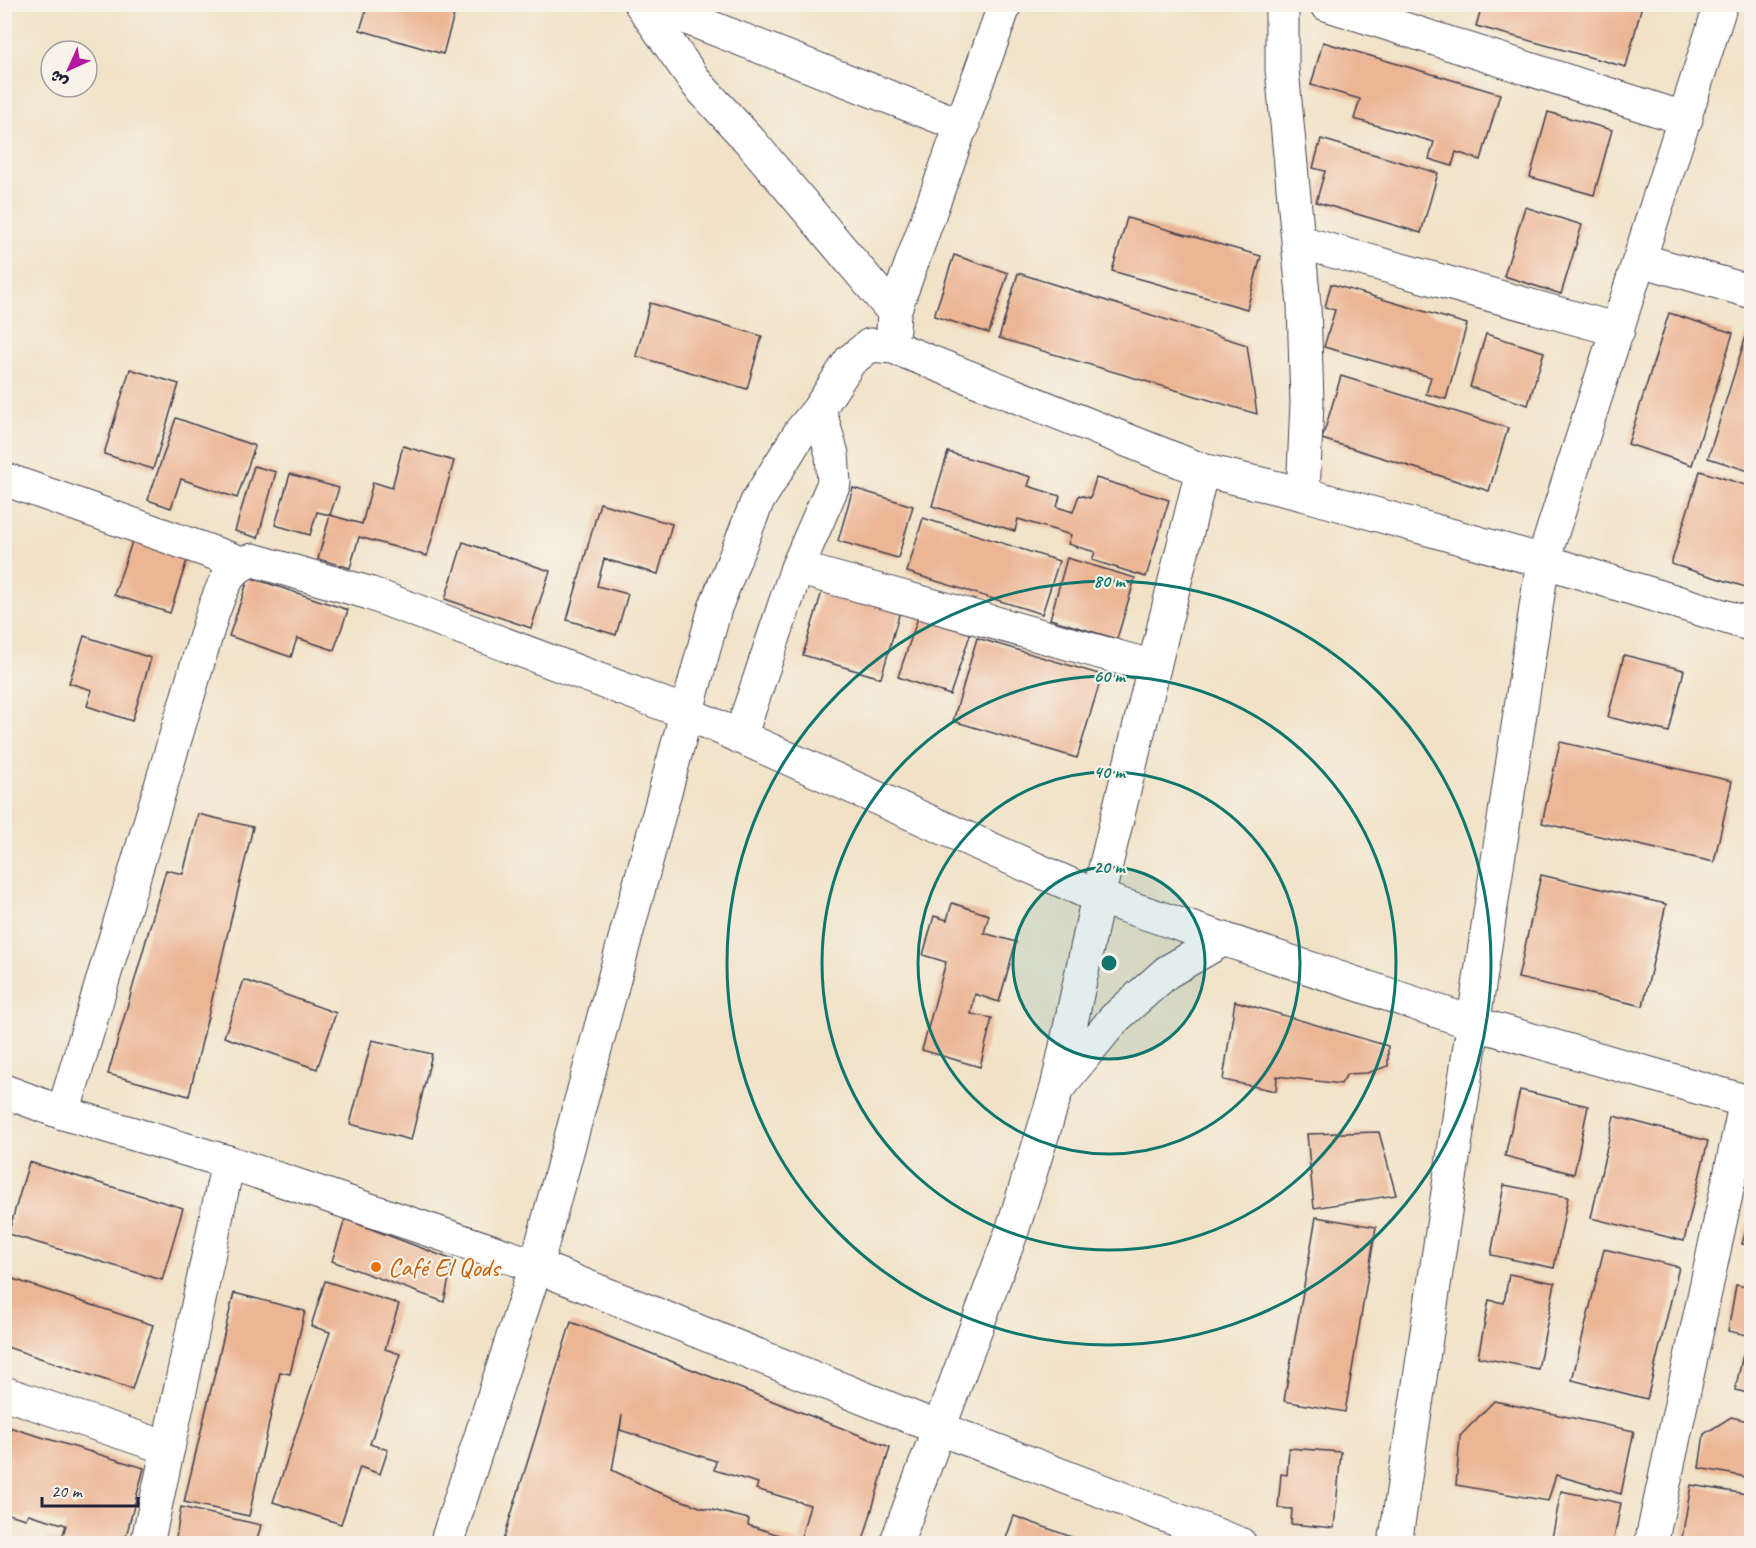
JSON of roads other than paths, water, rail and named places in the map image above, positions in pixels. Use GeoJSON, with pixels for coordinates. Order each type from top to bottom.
{"type":"FeatureCollection","features":[{"type":"Feature","properties":{"kind":"street"},"geometry":{"type":"LineString","coordinates":[[641,4],[698,85],[750,141],[894,312]]}},
{"type":"Feature","properties":{"kind":"street"},"geometry":{"type":"LineString","coordinates":[[651,4],[963,126]]}},
{"type":"Feature","properties":{"kind":"street"},"geometry":{"type":"LineString","coordinates":[[893,346],[894,312],[963,126],[1005,4]]}},
{"type":"Feature","properties":{"kind":"street"},"geometry":{"type":"LineString","coordinates":[[1282,4],[1282,69],[1300,242],[1307,403],[1303,494]]}},
{"type":"Feature","properties":{"kind":"street"},"geometry":{"type":"LineString","coordinates":[[1326,4],[1686,119]]}},
{"type":"Feature","properties":{"kind":"street"},"geometry":{"type":"LineString","coordinates":[[1395,1544],[1543,561],[1721,4]]}},
{"type":"Feature","properties":{"kind":"street"},"geometry":{"type":"LineString","coordinates":[[1300,242],[1618,330]]}},
{"type":"Feature","properties":{"kind":"street"},"geometry":{"type":"LineString","coordinates":[[1641,260],[1752,292]]}},
{"type":"Feature","properties":{"kind":"street"},"geometry":{"type":"LineString","coordinates":[[446,1544],[536,1266],[715,608],[757,502],[801,431],[819,409],[850,361],[870,345],[893,346],[1202,470],[1303,494],[1543,561],[1752,625]]}},
{"type":"Feature","properties":{"kind":"street"},"geometry":{"type":"LineString","coordinates":[[740,737],[797,568],[834,483],[832,454],[819,409]]}},
{"type":"Feature","properties":{"kind":"street"},"geometry":{"type":"LineString","coordinates":[[896,1544],[1012,1231],[1057,1088],[1098,897],[1202,470]]}},
{"type":"Feature","properties":{"kind":"street"},"geometry":{"type":"LineString","coordinates":[[4,479],[242,563]]}},
{"type":"Feature","properties":{"kind":"street"},"geometry":{"type":"LineString","coordinates":[[63,1113],[213,612],[229,575],[242,563],[253,560],[369,594],[687,713],[1098,897],[1473,1023],[1749,1102],[1651,1544]]}},
{"type":"Feature","properties":{"kind":"street"},"geometry":{"type":"LineString","coordinates":[[797,568],[1154,668]]}},
{"type":"Feature","properties":{"kind":"street"},"geometry":{"type":"LineString","coordinates":[[1057,1088],[1114,1019],[1167,972],[1224,939]]}},
{"type":"Feature","properties":{"kind":"street"},"geometry":{"type":"LineString","coordinates":[[4,1091],[63,1113],[228,1162],[536,1266],[938,1428],[1240,1544]]}},
{"type":"Feature","properties":{"kind":"street"},"geometry":{"type":"LineString","coordinates":[[147,1544],[228,1162]]}},
{"type":"Feature","properties":{"kind":"street"},"geometry":{"type":"LineString","coordinates":[[4,1393],[168,1448]]}},
{"type":"Feature","properties":{"kind":"place","name":"Café El Qods"},"geometry":{"type":"Point","coordinates":[376,1267]}}]}
